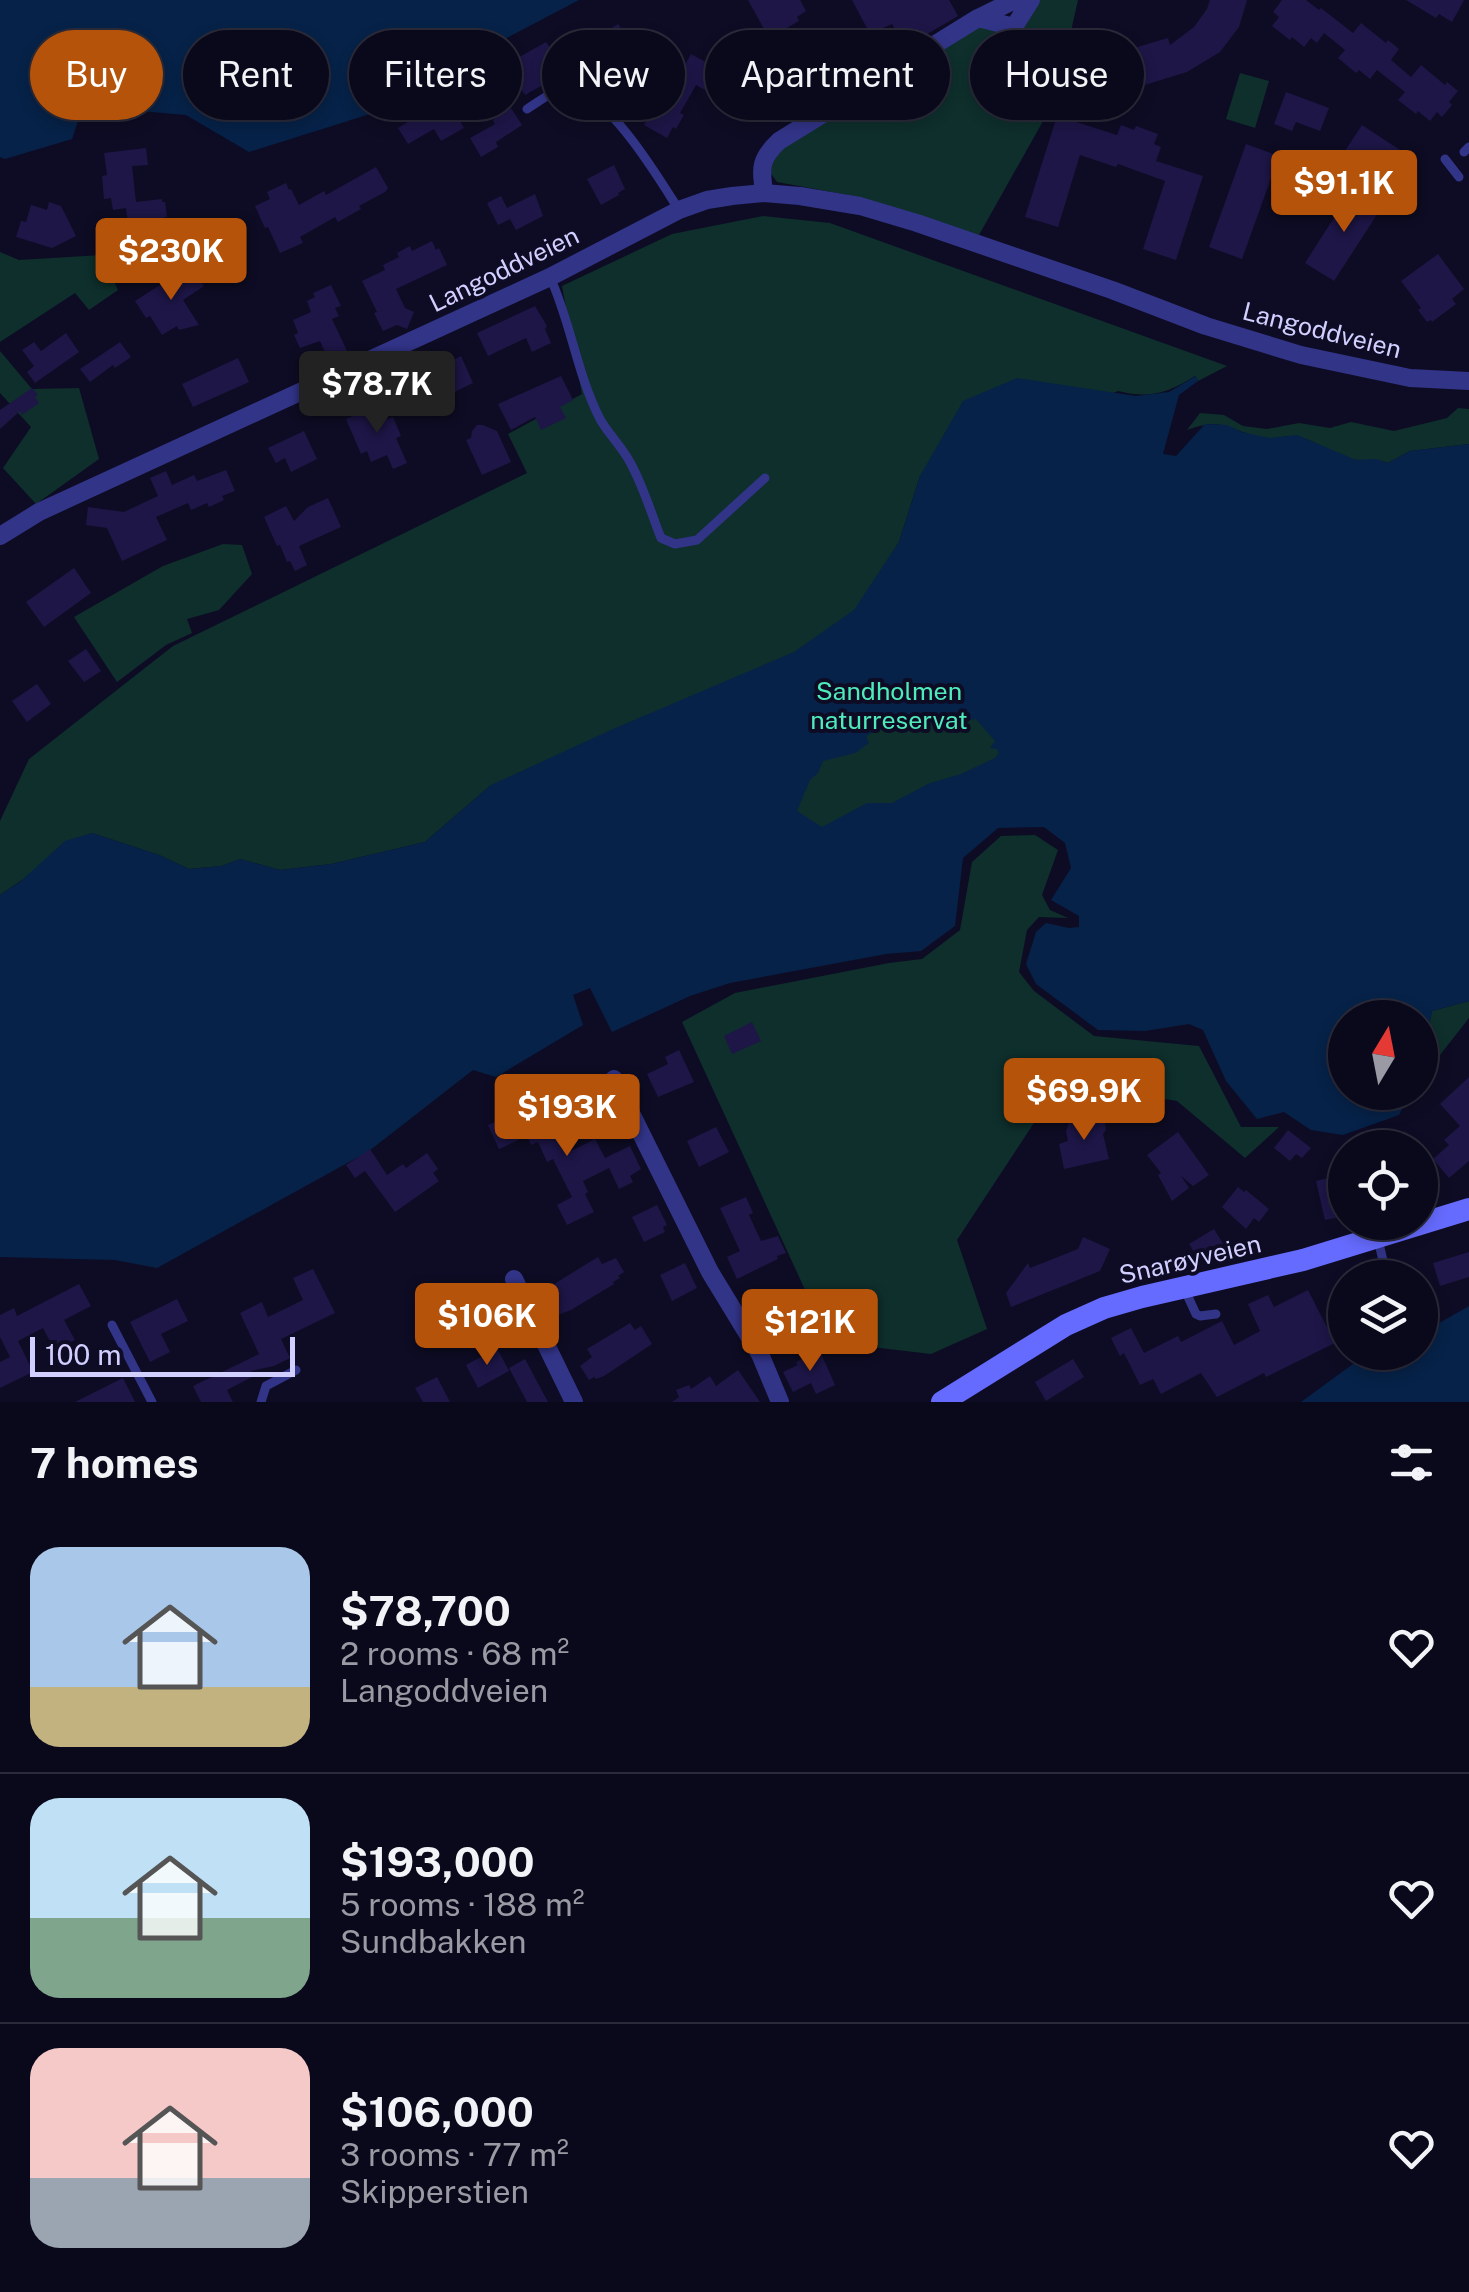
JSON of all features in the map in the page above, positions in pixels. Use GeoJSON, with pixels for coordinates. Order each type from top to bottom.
{"type":"FeatureCollection","features":[{"type":"Feature","properties":{"kind":"street"},"geometry":{"type":"LineString","coordinates":[[764,194],[762,162],[779,141],[978,18],[1015,0]]}},
{"type":"Feature","properties":{"kind":"street"},"geometry":{"type":"LineString","coordinates":[[978,18],[1014,27],[1031,0]]}},
{"type":"Feature","properties":{"kind":"street","name":"Langoddveien"},"geometry":{"type":"LineString","coordinates":[[0,536],[40,512],[550,277],[678,210],[707,200],[764,194],[800,196],[875,210],[1206,326],[1301,355],[1410,378],[1469,381]]}},
{"type":"Feature","properties":{"kind":"street"},"geometry":{"type":"LineString","coordinates":[[614,1079],[710,1272],[760,1354],[780,1402]]}},
{"type":"Feature","properties":{"kind":"street","name":"Snarøyveien"},"geometry":{"type":"LineString","coordinates":[[1438,1218],[1469,1210]]}},
{"type":"Feature","properties":{"kind":"street","name":"Snarøyveien"},"geometry":{"type":"LineString","coordinates":[[942,1402],[1085,1316],[1142,1296],[1262,1271],[1357,1240]]}},
{"type":"Feature","properties":{"kind":"street"},"geometry":{"type":"LineString","coordinates":[[514,1280],[574,1402]]}},
{"type":"Feature","properties":{"kind":"lane"},"geometry":{"type":"LineString","coordinates":[[528,108],[558,90],[574,88],[601,106],[644,154],[678,210]]}},
{"type":"Feature","properties":{"kind":"lane"},"geometry":{"type":"LineString","coordinates":[[1445,158],[1458,176]]}},
{"type":"Feature","properties":{"kind":"lane"},"geometry":{"type":"LineString","coordinates":[[550,277],[600,420],[630,460],[661,538],[674,544],[697,540],[765,478]]}},
{"type":"Feature","properties":{"kind":"lane"},"geometry":{"type":"LineString","coordinates":[[1184,1288],[1196,1314],[1216,1314]]}},
{"type":"Feature","properties":{"kind":"lane"},"geometry":{"type":"LineString","coordinates":[[112,1325],[152,1402]]}},
{"type":"Feature","properties":{"kind":"lane"},"geometry":{"type":"LineString","coordinates":[[262,1402],[266,1386],[296,1370]]}},
{"type":"Feature","properties":{"kind":"green space"},"geometry":{"type":"Polygon","coordinates":[[[1031,0],[1078,0],[1071,30],[970,30],[970,120],[1044,120],[979,235],[859,197],[777,182],[767,168],[779,141],[813,120],[950,120],[950,35],[978,18],[1014,27],[1031,0]]]}},
{"type":"Feature","properties":{"kind":"green space"},"geometry":{"type":"Polygon","coordinates":[[[1240,73],[1269,81],[1255,128],[1226,119],[1240,73]]]}},
{"type":"Feature","properties":{"kind":"green space","name":"Sandholmen naturreservat"},"geometry":{"type":"Polygon","coordinates":[[[763,216],[830,223],[1227,366],[1198,381],[1195,376],[1158,393],[1118,391],[920,476],[899,542],[855,610],[1120,715],[702,895],[491,785],[425,842],[331,864],[280,870],[240,859],[222,866],[189,869],[92,833],[0,895],[0,821],[29,759],[173,646],[527,473],[508,434],[582,394],[562,286],[672,234],[763,216]]]}},
{"type":"Feature","properties":{"kind":"green space"},"geometry":{"type":"Polygon","coordinates":[[[0,252],[19,260],[102,255],[118,290],[89,310],[75,293],[0,342],[0,252]]]}},
{"type":"Feature","properties":{"kind":"green space"},"geometry":{"type":"Polygon","coordinates":[[[0,351],[32,389],[79,388],[99,459],[36,504],[3,468],[31,427],[0,393],[0,351]]]}},
{"type":"Feature","properties":{"kind":"green space"},"geometry":{"type":"Polygon","coordinates":[[[1458,408],[1469,409],[1469,444],[1410,451],[1388,463],[1351,459],[1296,436],[1257,436],[1213,424],[1187,430],[1200,413],[1224,415],[1243,426],[1267,429],[1299,423],[1330,428],[1351,422],[1394,431],[1447,418],[1458,408]]]}},
{"type":"Feature","properties":{"kind":"green space"},"geometry":{"type":"Polygon","coordinates":[[[223,544],[242,545],[252,574],[219,610],[187,619],[192,633],[166,645],[117,682],[74,617],[163,566],[223,544]]]}},
{"type":"Feature","properties":{"kind":"green space"},"geometry":{"type":"Polygon","coordinates":[[[1035,835],[1058,850],[1042,895],[1050,910],[1068,918],[1039,917],[1027,930],[1019,972],[1034,991],[1094,1036],[1199,1046],[1241,1127],[1279,1127],[1245,1158],[1177,1101],[1061,1082],[957,1240],[987,1329],[931,1354],[829,1342],[682,1022],[735,993],[922,959],[960,930],[972,862],[1001,836],[1035,835]]]}},
{"type":"Feature","properties":{"kind":"green space"},"geometry":{"type":"Polygon","coordinates":[[[1469,1001],[1469,1018],[1438,1060],[1438,1009],[1469,1001]]]}},
{"type":"Feature","properties":{"kind":"water"},"geometry":{"type":"Polygon","coordinates":[[[0,0],[579,0],[522,30],[349,30],[351,120],[249,152],[195,120],[329,120],[329,30],[183,30],[183,115],[163,113],[163,30],[30,30],[30,120],[78,120],[72,139],[5,159],[0,157],[0,0]]]}},
{"type":"Feature","properties":{"kind":"water"},"geometry":{"type":"Polygon","coordinates":[[[1196,376],[1198,381],[1179,395],[1163,454],[1176,456],[1205,424],[1227,425],[1269,438],[1297,435],[1356,460],[1388,463],[1410,451],[1469,444],[1469,1001],[1438,1009],[1438,1000],[1328,1000],[1328,1110],[1402,1110],[1399,1115],[1357,1130],[1328,1133],[1311,1130],[1284,1112],[1257,1119],[1226,1081],[1203,1030],[1189,1024],[1145,1031],[1098,1030],[1036,984],[1026,964],[1036,932],[1046,923],[1079,927],[1079,916],[1051,900],[1071,868],[1065,843],[1044,827],[998,828],[963,858],[955,926],[921,951],[730,983],[690,996],[612,1032],[590,988],[573,995],[583,1025],[496,1077],[473,1070],[369,1151],[157,1268],[115,1260],[0,1257],[0,895],[65,841],[92,833],[189,869],[222,866],[240,859],[280,870],[331,864],[425,842],[491,785],[794,652],[854,610],[899,542],[920,476],[963,401],[1017,378],[1136,396],[1169,392],[1196,376]],[[950,712],[937,716],[941,720],[897,730],[879,729],[866,736],[869,743],[855,753],[823,761],[797,811],[822,827],[867,803],[892,803],[999,753],[990,748],[995,741],[976,719],[954,722],[958,717],[950,712]]]}},
{"type":"Feature","properties":{"kind":"water"},"geometry":{"type":"Polygon","coordinates":[[[1469,1306],[1469,1402],[1301,1402],[1345,1370],[1438,1370],[1438,1324],[1469,1306]]]}},
{"type":"Feature","properties":{"kind":"building"},"geometry":{"type":"Polygon","coordinates":[[[748,0],[800,0],[806,11],[797,17],[799,21],[783,30],[765,30],[748,0]]]}},
{"type":"Feature","properties":{"kind":"building"},"geometry":{"type":"Polygon","coordinates":[[[852,0],[949,0],[958,16],[934,30],[895,30],[892,24],[868,30],[852,0]]]}},
{"type":"Feature","properties":{"kind":"building"},"geometry":{"type":"Polygon","coordinates":[[[1210,0],[1247,0],[1239,27],[1220,52],[1187,72],[1144,85],[1144,45],[1168,38],[1170,45],[1194,27],[1210,0]]]}},
{"type":"Feature","properties":{"kind":"building"},"geometry":{"type":"Polygon","coordinates":[[[1282,0],[1306,0],[1353,33],[1361,23],[1399,49],[1391,60],[1411,77],[1421,65],[1458,91],[1449,102],[1452,105],[1442,117],[1437,112],[1430,121],[1398,100],[1405,92],[1377,70],[1370,79],[1359,70],[1356,73],[1338,58],[1345,50],[1324,33],[1317,43],[1311,38],[1304,47],[1292,37],[1290,40],[1272,26],[1279,17],[1273,12],[1282,0]]]}},
{"type":"Feature","properties":{"kind":"building"},"geometry":{"type":"Polygon","coordinates":[[[1406,0],[1464,0],[1452,22],[1439,14],[1436,18],[1406,0]]]}},
{"type":"Feature","properties":{"kind":"building"},"geometry":{"type":"Polygon","coordinates":[[[542,44],[542,85],[525,95],[522,91],[522,56],[542,44]]]}},
{"type":"Feature","properties":{"kind":"building"},"geometry":{"type":"Polygon","coordinates":[[[691,54],[705,62],[705,90],[696,85],[685,104],[685,65],[691,54]]]}},
{"type":"Feature","properties":{"kind":"building"},"geometry":{"type":"Polygon","coordinates":[[[1286,92],[1329,108],[1320,131],[1296,122],[1292,131],[1274,124],[1286,92]]]}},
{"type":"Feature","properties":{"kind":"building"},"geometry":{"type":"Polygon","coordinates":[[[411,120],[459,120],[464,128],[441,141],[434,129],[408,144],[398,128],[411,120]]]}},
{"type":"Feature","properties":{"kind":"building"},"geometry":{"type":"Polygon","coordinates":[[[493,120],[519,120],[522,125],[481,157],[470,138],[495,124],[493,120]]]}},
{"type":"Feature","properties":{"kind":"building"},"geometry":{"type":"Polygon","coordinates":[[[647,120],[681,120],[667,138],[644,125],[647,120]]]}},
{"type":"Feature","properties":{"kind":"building"},"geometry":{"type":"Polygon","coordinates":[[[1056,120],[1070,120],[1117,135],[1121,125],[1158,134],[1154,144],[1161,147],[1156,161],[1203,176],[1176,260],[1143,249],[1165,181],[1118,164],[1116,167],[1080,155],[1058,227],[1025,217],[1056,120]]]}},
{"type":"Feature","properties":{"kind":"building"},"geometry":{"type":"Polygon","coordinates":[[[1362,125],[1400,150],[1387,171],[1364,157],[1359,165],[1343,154],[1362,125]]]}},
{"type":"Feature","properties":{"kind":"building"},"geometry":{"type":"Polygon","coordinates":[[[1246,144],[1279,156],[1242,259],[1209,247],[1246,144]]]}},
{"type":"Feature","properties":{"kind":"building"},"geometry":{"type":"Polygon","coordinates":[[[146,148],[148,165],[132,166],[136,202],[162,199],[167,217],[128,224],[126,208],[113,210],[111,198],[104,199],[104,153],[146,148]]]}},
{"type":"Feature","properties":{"kind":"building"},"geometry":{"type":"Polygon","coordinates":[[[614,165],[625,189],[601,205],[587,179],[614,165]]]}},
{"type":"Feature","properties":{"kind":"building"},"geometry":{"type":"Polygon","coordinates":[[[376,167],[388,188],[385,192],[338,222],[335,217],[300,237],[303,243],[280,253],[255,206],[270,199],[267,192],[286,183],[299,205],[376,167]]]}},
{"type":"Feature","properties":{"kind":"building"},"geometry":{"type":"Polygon","coordinates":[[[1353,188],[1382,207],[1334,281],[1305,263],[1353,188]]]}},
{"type":"Feature","properties":{"kind":"building"},"geometry":{"type":"Polygon","coordinates":[[[535,194],[543,216],[516,230],[510,219],[498,225],[487,203],[501,196],[507,208],[535,194]]]}},
{"type":"Feature","properties":{"kind":"building"},"geometry":{"type":"Polygon","coordinates":[[[49,202],[61,206],[76,236],[52,248],[16,237],[31,205],[47,210],[49,202]]]}},
{"type":"Feature","properties":{"kind":"building"},"geometry":{"type":"Polygon","coordinates":[[[432,241],[447,265],[396,289],[405,308],[414,312],[407,329],[397,325],[383,331],[362,281],[385,270],[383,265],[399,257],[397,253],[432,241]]]}},
{"type":"Feature","properties":{"kind":"building"},"geometry":{"type":"Polygon","coordinates":[[[1438,254],[1464,289],[1452,299],[1456,304],[1427,322],[1401,281],[1438,254]]]}},
{"type":"Feature","properties":{"kind":"building"},"geometry":{"type":"Polygon","coordinates":[[[194,271],[204,286],[183,300],[199,325],[179,330],[177,326],[162,335],[135,301],[180,272],[184,277],[194,271]]]}},
{"type":"Feature","properties":{"kind":"building"},"geometry":{"type":"Polygon","coordinates":[[[331,285],[341,306],[335,308],[339,316],[332,319],[347,351],[328,359],[320,341],[300,348],[293,320],[311,312],[307,301],[315,297],[313,293],[331,285]]]}},
{"type":"Feature","properties":{"kind":"building"},"geometry":{"type":"Polygon","coordinates":[[[535,306],[547,326],[551,343],[532,352],[526,338],[488,356],[477,333],[535,306]]]}},
{"type":"Feature","properties":{"kind":"building"},"geometry":{"type":"Polygon","coordinates":[[[66,333],[79,352],[35,383],[27,372],[34,366],[22,350],[34,342],[41,351],[66,333]]]}},
{"type":"Feature","properties":{"kind":"building"},"geometry":{"type":"Polygon","coordinates":[[[120,342],[131,357],[90,382],[80,369],[120,342]]]}},
{"type":"Feature","properties":{"kind":"building"},"geometry":{"type":"Polygon","coordinates":[[[448,355],[451,361],[461,356],[473,383],[438,400],[434,394],[427,398],[424,392],[414,397],[405,378],[448,355]]]}},
{"type":"Feature","properties":{"kind":"building"},"geometry":{"type":"Polygon","coordinates":[[[238,358],[249,382],[193,407],[182,384],[238,358]]]}},
{"type":"Feature","properties":{"kind":"building"},"geometry":{"type":"Polygon","coordinates":[[[561,376],[573,400],[560,407],[566,418],[541,430],[535,417],[511,430],[498,404],[561,376]]]}},
{"type":"Feature","properties":{"kind":"building"},"geometry":{"type":"Polygon","coordinates":[[[32,388],[39,403],[22,415],[20,411],[0,429],[0,410],[32,388]]]}},
{"type":"Feature","properties":{"kind":"building"},"geometry":{"type":"Polygon","coordinates":[[[373,408],[375,413],[383,409],[388,419],[393,417],[401,436],[396,438],[407,463],[393,469],[387,455],[371,462],[367,451],[361,454],[346,419],[373,408]]]}},
{"type":"Feature","properties":{"kind":"building"},"geometry":{"type":"Polygon","coordinates":[[[477,425],[497,431],[511,462],[482,475],[466,440],[477,425]]]}},
{"type":"Feature","properties":{"kind":"building"},"geometry":{"type":"Polygon","coordinates":[[[304,431],[317,459],[291,472],[285,458],[276,463],[268,448],[304,431]]]}},
{"type":"Feature","properties":{"kind":"building"},"geometry":{"type":"Polygon","coordinates":[[[226,470],[235,491],[209,507],[207,503],[191,510],[188,503],[156,517],[167,540],[122,561],[107,528],[86,525],[88,507],[124,512],[158,496],[150,478],[166,471],[172,485],[194,475],[197,481],[226,470]]]}},
{"type":"Feature","properties":{"kind":"building"},"geometry":{"type":"Polygon","coordinates":[[[328,498],[341,527],[299,546],[307,565],[295,571],[280,545],[277,546],[264,517],[286,506],[294,521],[308,507],[328,498]]]}},
{"type":"Feature","properties":{"kind":"building"},"geometry":{"type":"Polygon","coordinates":[[[74,568],[91,593],[44,627],[26,602],[74,568]]]}},
{"type":"Feature","properties":{"kind":"building"},"geometry":{"type":"Polygon","coordinates":[[[86,649],[101,671],[84,682],[68,661],[86,649]]]}},
{"type":"Feature","properties":{"kind":"building"},"geometry":{"type":"Polygon","coordinates":[[[37,684],[51,704],[27,722],[12,701],[37,684]]]}},
{"type":"Feature","properties":{"kind":"building"},"geometry":{"type":"Polygon","coordinates":[[[752,1022],[761,1041],[732,1054],[724,1036],[752,1022]]]}},
{"type":"Feature","properties":{"kind":"building"},"geometry":{"type":"Polygon","coordinates":[[[679,1050],[694,1082],[658,1097],[647,1074],[668,1064],[665,1057],[679,1050]]]}},
{"type":"Feature","properties":{"kind":"building"},"geometry":{"type":"Polygon","coordinates":[[[1469,1077],[1469,1161],[1449,1178],[1438,1165],[1438,1155],[1449,1145],[1444,1140],[1460,1126],[1440,1104],[1469,1077]]]}},
{"type":"Feature","properties":{"kind":"building"},"geometry":{"type":"Polygon","coordinates":[[[600,1083],[614,1113],[610,1115],[612,1119],[591,1129],[579,1104],[584,1101],[580,1092],[600,1083]]]}},
{"type":"Feature","properties":{"kind":"building"},"geometry":{"type":"Polygon","coordinates":[[[545,1109],[558,1136],[564,1134],[571,1151],[595,1139],[605,1158],[630,1146],[641,1169],[630,1176],[633,1182],[619,1189],[609,1168],[583,1181],[594,1212],[567,1225],[557,1205],[572,1197],[553,1159],[547,1162],[538,1142],[531,1145],[527,1136],[499,1149],[488,1125],[517,1112],[521,1120],[545,1109]]]}},
{"type":"Feature","properties":{"kind":"building"},"geometry":{"type":"Polygon","coordinates":[[[1088,1115],[1089,1121],[1098,1119],[1105,1123],[1103,1134],[1109,1159],[1064,1169],[1059,1144],[1068,1141],[1066,1131],[1071,1118],[1088,1115]]]}},
{"type":"Feature","properties":{"kind":"building"},"geometry":{"type":"Polygon","coordinates":[[[716,1127],[729,1152],[699,1167],[687,1141],[716,1127]]]}},
{"type":"Feature","properties":{"kind":"building"},"geometry":{"type":"Polygon","coordinates":[[[1288,1130],[1311,1148],[1302,1158],[1296,1154],[1290,1161],[1274,1148],[1288,1130]]]}},
{"type":"Feature","properties":{"kind":"building"},"geometry":{"type":"Polygon","coordinates":[[[1178,1132],[1209,1175],[1193,1186],[1181,1176],[1189,1188],[1172,1201],[1158,1175],[1161,1173],[1147,1155],[1178,1132]]]}},
{"type":"Feature","properties":{"kind":"building"},"geometry":{"type":"Polygon","coordinates":[[[370,1149],[387,1175],[403,1164],[406,1168],[427,1153],[438,1169],[433,1173],[439,1181],[395,1212],[365,1171],[355,1178],[346,1165],[370,1149]]]}},
{"type":"Feature","properties":{"kind":"building"},"geometry":{"type":"Polygon","coordinates":[[[1328,1178],[1328,1219],[1325,1220],[1316,1181],[1328,1178]]]}},
{"type":"Feature","properties":{"kind":"building"},"geometry":{"type":"Polygon","coordinates":[[[1238,1187],[1269,1209],[1259,1222],[1254,1218],[1246,1229],[1222,1207],[1238,1187]]]}},
{"type":"Feature","properties":{"kind":"building"},"geometry":{"type":"Polygon","coordinates":[[[746,1197],[761,1241],[778,1236],[786,1253],[737,1279],[727,1257],[740,1251],[720,1208],[746,1197]]]}},
{"type":"Feature","properties":{"kind":"building"},"geometry":{"type":"Polygon","coordinates":[[[657,1205],[667,1225],[663,1227],[665,1232],[644,1242],[632,1217],[657,1205]]]}},
{"type":"Feature","properties":{"kind":"building"},"geometry":{"type":"Polygon","coordinates":[[[1214,1229],[1224,1245],[1199,1260],[1189,1244],[1214,1229]]]}},
{"type":"Feature","properties":{"kind":"building"},"geometry":{"type":"Polygon","coordinates":[[[1083,1237],[1110,1249],[1100,1271],[1011,1307],[1006,1293],[1028,1263],[1030,1268],[1078,1249],[1083,1237]]]}},
{"type":"Feature","properties":{"kind":"building"},"geometry":{"type":"Polygon","coordinates":[[[1469,1252],[1469,1277],[1440,1286],[1438,1261],[1469,1252]]]}},
{"type":"Feature","properties":{"kind":"building"},"geometry":{"type":"Polygon","coordinates":[[[598,1257],[602,1264],[616,1258],[624,1272],[620,1278],[558,1315],[549,1301],[559,1291],[554,1284],[598,1257]]]}},
{"type":"Feature","properties":{"kind":"building"},"geometry":{"type":"Polygon","coordinates":[[[685,1263],[697,1288],[672,1301],[660,1275],[685,1263]]]}},
{"type":"Feature","properties":{"kind":"building"},"geometry":{"type":"Polygon","coordinates":[[[313,1269],[335,1313],[281,1339],[290,1358],[251,1371],[254,1376],[227,1390],[233,1402],[201,1402],[193,1386],[259,1354],[240,1313],[262,1302],[268,1317],[303,1300],[293,1278],[313,1269]]]}},
{"type":"Feature","properties":{"kind":"building"},"geometry":{"type":"Polygon","coordinates":[[[79,1284],[91,1306],[64,1320],[75,1340],[55,1351],[43,1328],[18,1341],[33,1372],[0,1388],[0,1362],[10,1357],[0,1337],[0,1315],[14,1308],[17,1316],[79,1284]]]}},
{"type":"Feature","properties":{"kind":"building"},"geometry":{"type":"Polygon","coordinates":[[[1308,1290],[1328,1329],[1328,1346],[1217,1397],[1201,1373],[1161,1394],[1153,1379],[1140,1385],[1124,1353],[1120,1356],[1111,1338],[1131,1328],[1144,1353],[1178,1336],[1181,1342],[1222,1321],[1234,1345],[1260,1331],[1248,1304],[1268,1295],[1274,1307],[1308,1290]]]}},
{"type":"Feature","properties":{"kind":"building"},"geometry":{"type":"Polygon","coordinates":[[[177,1299],[188,1321],[161,1334],[170,1352],[150,1362],[130,1322],[177,1299]]]}},
{"type":"Feature","properties":{"kind":"building"},"geometry":{"type":"Polygon","coordinates":[[[630,1323],[635,1330],[641,1326],[652,1344],[604,1376],[589,1380],[580,1366],[592,1357],[587,1349],[630,1323]]]}},
{"type":"Feature","properties":{"kind":"building"},"geometry":{"type":"Polygon","coordinates":[[[497,1348],[509,1371],[478,1388],[466,1365],[497,1348]]]}},
{"type":"Feature","properties":{"kind":"building"},"geometry":{"type":"Polygon","coordinates":[[[820,1351],[835,1385],[816,1394],[811,1383],[793,1392],[783,1372],[820,1351]]]}},
{"type":"Feature","properties":{"kind":"building"},"geometry":{"type":"Polygon","coordinates":[[[525,1359],[548,1402],[527,1402],[509,1368],[525,1359]]]}},
{"type":"Feature","properties":{"kind":"building"},"geometry":{"type":"Polygon","coordinates":[[[1073,1359],[1084,1377],[1046,1401],[1035,1382],[1073,1359]]]}},
{"type":"Feature","properties":{"kind":"building"},"geometry":{"type":"Polygon","coordinates":[[[738,1370],[760,1402],[672,1402],[679,1397],[676,1390],[689,1385],[691,1389],[710,1376],[716,1386],[738,1370]]]}},
{"type":"Feature","properties":{"kind":"building"},"geometry":{"type":"Polygon","coordinates":[[[437,1377],[450,1402],[423,1402],[415,1388],[437,1377]]]}},
{"type":"Feature","properties":{"kind":"building"},"geometry":{"type":"Polygon","coordinates":[[[123,1378],[135,1402],[75,1402],[123,1378]]]}}]}
